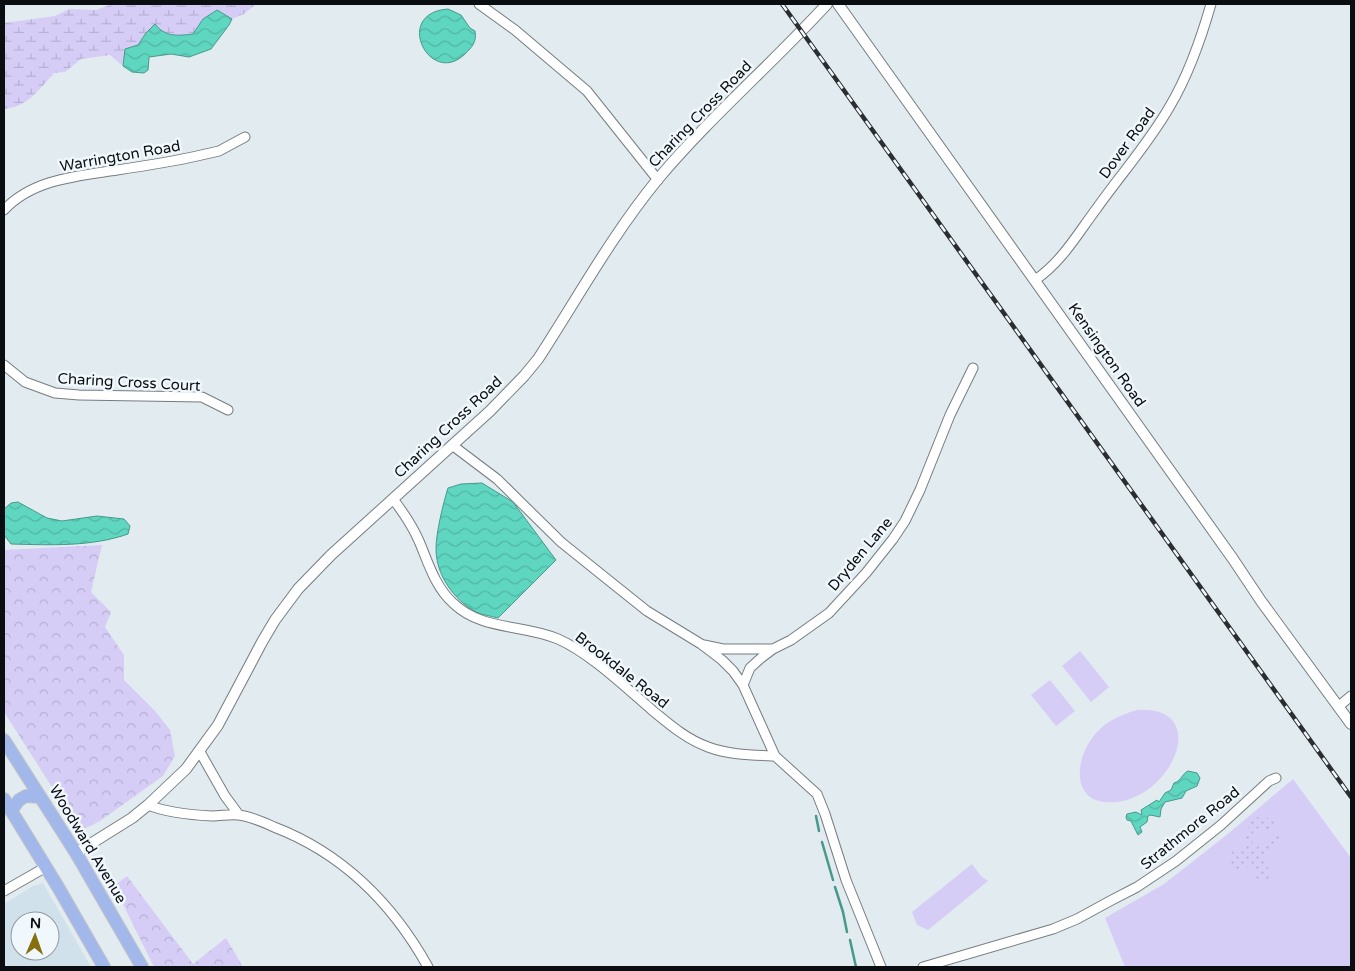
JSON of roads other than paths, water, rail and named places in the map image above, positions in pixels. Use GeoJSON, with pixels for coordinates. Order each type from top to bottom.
{"type":"FeatureCollection","features":[{"type":"Feature","properties":{"kind":"main road","name":"Woodward Avenue"},"geometry":{"type":"LineString","coordinates":[[4,740],[76,853],[142,967]]}},
{"type":"Feature","properties":{"kind":"main road"},"geometry":{"type":"LineString","coordinates":[[12,811],[19,800],[26,796],[40,797]]}},
{"type":"Feature","properties":{"kind":"main road"},"geometry":{"type":"LineString","coordinates":[[4,799],[104,967]]}},
{"type":"Feature","properties":{"kind":"street"},"geometry":{"type":"LineString","coordinates":[[479,4],[520,34],[587,91],[658,180]]}},
{"type":"Feature","properties":{"kind":"street","name":"Charing Cross Road"},"geometry":{"type":"LineString","coordinates":[[76,853],[132,818],[186,768],[200,752],[225,714],[262,642],[286,605],[331,554],[507,394],[538,359],[618,232],[658,180],[708,125],[827,4]]}},
{"type":"Feature","properties":{"kind":"street","name":"Kensington Road"},"geometry":{"type":"LineString","coordinates":[[838,4],[1233,559],[1260,601],[1351,724]]}},
{"type":"Feature","properties":{"kind":"street","name":"Dover Road"},"geometry":{"type":"LineString","coordinates":[[1035,280],[1049,270],[1069,247],[1165,116],[1187,73],[1211,4]]}},
{"type":"Feature","properties":{"kind":"street","name":"Warrington Road"},"geometry":{"type":"LineString","coordinates":[[4,210],[24,194],[48,182],[204,155],[219,151],[244,137]]}},
{"type":"Feature","properties":{"kind":"street","name":"Charing Cross Court"},"geometry":{"type":"LineString","coordinates":[[4,365],[25,382],[55,393],[79,396],[202,397],[228,410]]}},
{"type":"Feature","properties":{"kind":"street","name":"Dryden Lane"},"geometry":{"type":"LineString","coordinates":[[743,685],[750,668],[773,649],[791,640],[828,613],[893,539],[906,521],[950,415],[973,368]]}},
{"type":"Feature","properties":{"kind":"street"},"geometry":{"type":"LineString","coordinates":[[452,445],[497,479],[554,535],[647,611],[702,644],[722,660],[743,685],[775,756],[817,794],[826,814],[846,880],[881,967]]}},
{"type":"Feature","properties":{"kind":"street","name":"Brookdale Road"},"geometry":{"type":"LineString","coordinates":[[392,499],[418,539],[439,586],[451,602],[464,613],[476,619],[497,625],[546,635],[569,645],[595,663],[670,725],[697,742],[717,750],[735,754],[775,756]]}},
{"type":"Feature","properties":{"kind":"street","name":"Dryden Lane"},"geometry":{"type":"LineString","coordinates":[[702,644],[723,648],[773,649]]}},
{"type":"Feature","properties":{"kind":"street"},"geometry":{"type":"LineString","coordinates":[[1339,706],[1351,696]]}},
{"type":"Feature","properties":{"kind":"street"},"geometry":{"type":"LineString","coordinates":[[200,752],[225,796],[239,815]]}},
{"type":"Feature","properties":{"kind":"street","name":"Strathmore Road"},"geometry":{"type":"LineString","coordinates":[[923,967],[1053,929],[1077,919],[1144,882],[1176,861],[1269,781],[1276,778]]}},
{"type":"Feature","properties":{"kind":"street"},"geometry":{"type":"LineString","coordinates":[[148,805],[163,811],[210,816],[239,815],[308,841],[342,865],[390,910],[408,933],[428,967]]}},
{"type":"Feature","properties":{"kind":"street"},"geometry":{"type":"LineString","coordinates":[[4,892],[46,867]]}},
{"type":"Feature","properties":{"kind":"water"},"geometry":{"type":"Polygon","coordinates":[[[448,9],[461,15],[470,28],[475,31],[475,41],[465,54],[452,62],[440,62],[429,56],[422,46],[420,34],[422,23],[431,13],[448,9]]]}},
{"type":"Feature","properties":{"kind":"water"},"geometry":{"type":"Polygon","coordinates":[[[217,10],[232,19],[211,49],[189,57],[171,54],[149,57],[148,70],[144,73],[132,72],[123,66],[125,49],[138,45],[155,24],[163,31],[172,35],[193,34],[203,19],[217,10]]]}},
{"type":"Feature","properties":{"kind":"water"},"geometry":{"type":"Polygon","coordinates":[[[482,483],[513,502],[556,560],[498,618],[476,612],[460,601],[443,577],[437,559],[437,535],[448,488],[461,484],[482,483]]]}},
{"type":"Feature","properties":{"kind":"water"},"geometry":{"type":"Polygon","coordinates":[[[18,502],[47,518],[62,521],[97,516],[124,519],[130,526],[128,534],[85,543],[55,545],[11,544],[4,535],[4,509],[11,503],[18,502]]]}},
{"type":"Feature","properties":{"kind":"water"},"geometry":{"type":"Polygon","coordinates":[[[1188,771],[1197,773],[1200,778],[1197,786],[1186,791],[1182,798],[1165,802],[1161,809],[1160,817],[1148,816],[1147,822],[1140,827],[1142,832],[1138,835],[1131,821],[1127,820],[1127,814],[1136,812],[1142,815],[1141,810],[1157,800],[1159,802],[1165,793],[1171,790],[1174,783],[1188,771]]]}},
{"type":"Feature","properties":{"kind":"waterway"},"geometry":{"type":"LineString","coordinates":[[816,816],[819,831]]}},
{"type":"Feature","properties":{"kind":"waterway"},"geometry":{"type":"LineString","coordinates":[[822,842],[833,880]]}},
{"type":"Feature","properties":{"kind":"waterway"},"geometry":{"type":"LineString","coordinates":[[835,887],[847,932]]}},
{"type":"Feature","properties":{"kind":"waterway"},"geometry":{"type":"LineString","coordinates":[[850,940],[856,967]]}},
{"type":"Feature","properties":{"kind":"railway"},"geometry":{"type":"LineString","coordinates":[[782,4],[1351,797]]}}]}
